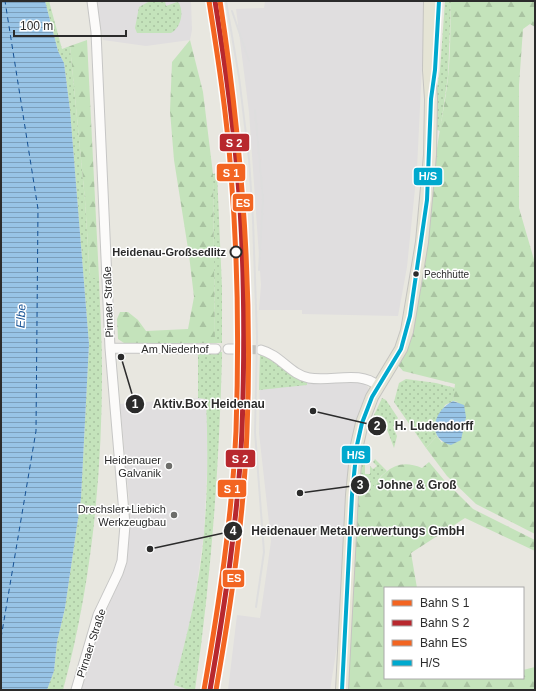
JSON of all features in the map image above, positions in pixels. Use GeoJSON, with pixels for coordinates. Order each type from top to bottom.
{"type":"FeatureCollection","features":[{"type":"Feature","properties":{"kind":"main road"},"geometry":{"type":"LineString","coordinates":[[430,1],[428,70],[431,99]]}},
{"type":"Feature","properties":{"kind":"main road"},"geometry":{"type":"LineString","coordinates":[[342,690],[354,461],[362,423],[378,386],[401,349],[413,301],[428,194],[431,99],[435,70],[439,1]]}},
{"type":"Feature","properties":{"kind":"street","name":"Pirnaer Straße"},"geometry":{"type":"LineString","coordinates":[[76,690],[98,615],[118,573],[123,548],[125,509],[110,348],[96,39],[92,1]]}},
{"type":"Feature","properties":{"kind":"street","name":"Am Niederhof"},"geometry":{"type":"LineString","coordinates":[[110,348],[216,349]]}},
{"type":"Feature","properties":{"kind":"street"},"geometry":{"type":"LineString","coordinates":[[261,350],[277,357],[298,373],[308,378],[364,378],[378,386]]}},
{"type":"Feature","properties":{"kind":"shaded area"},"geometry":{"type":"Polygon","coordinates":[[[96,1],[191,1],[192,30],[190,40],[146,46],[103,40],[96,1]]]}},
{"type":"Feature","properties":{"kind":"shaded area"},"geometry":{"type":"Polygon","coordinates":[[[265,1],[425,1],[424,66],[422,66],[417,169],[407,267],[398,316],[302,314],[302,310],[259,310],[261,285],[249,112],[236,9],[264,8],[265,1]]]}},
{"type":"Feature","properties":{"kind":"shaded area"},"geometry":{"type":"Polygon","coordinates":[[[260,353],[295,374],[363,382],[368,387],[370,394],[362,411],[342,615],[330,690],[228,690],[237,615],[260,618],[271,541],[259,433],[260,353]]]}},
{"type":"Feature","properties":{"kind":"shaded area"},"geometry":{"type":"Polygon","coordinates":[[[198,398],[206,399],[208,454],[204,533],[194,605],[175,686],[189,690],[80,690],[98,629],[122,576],[126,560],[130,510],[120,404],[198,398]]]}},
{"type":"Feature","properties":{"kind":"green space"},"geometry":{"type":"Polygon","coordinates":[[[45,1],[49,1],[62,49],[70,46],[85,200],[90,278],[99,278],[102,348],[100,452],[93,532],[81,612],[63,690],[47,690],[54,671],[57,642],[65,608],[81,498],[89,344],[70,110],[64,63],[58,51],[45,1]]]}},
{"type":"Feature","properties":{"kind":"green space"},"geometry":{"type":"Polygon","coordinates":[[[150,1],[165,1],[166,6],[177,2],[179,3],[181,7],[181,20],[171,33],[137,33],[135,28],[139,7],[150,1]]]}},
{"type":"Feature","properties":{"kind":"green space"},"geometry":{"type":"Polygon","coordinates":[[[445,1],[451,1],[448,76],[440,131],[435,129],[436,94],[440,70],[445,1]]]}},
{"type":"Feature","properties":{"kind":"green space"},"geometry":{"type":"Polygon","coordinates":[[[451,1],[535,1],[535,27],[530,24],[523,29],[519,85],[519,208],[535,263],[535,534],[476,504],[447,476],[426,448],[437,436],[442,443],[458,402],[453,401],[455,384],[403,371],[398,365],[415,317],[428,241],[436,153],[449,68],[451,1]]]}},
{"type":"Feature","properties":{"kind":"green space"},"geometry":{"type":"Polygon","coordinates":[[[87,40],[99,278],[90,278],[85,200],[70,46],[87,40]]]}},
{"type":"Feature","properties":{"kind":"green space"},"geometry":{"type":"Polygon","coordinates":[[[190,40],[203,92],[213,174],[215,343],[124,343],[118,339],[117,319],[120,312],[128,312],[138,320],[146,331],[188,329],[194,297],[174,160],[170,111],[172,62],[190,40]]]}},
{"type":"Feature","properties":{"kind":"green space"},"geometry":{"type":"Polygon","coordinates":[[[217,173],[222,288],[222,343],[215,343],[213,174],[217,173]]]}},
{"type":"Feature","properties":{"kind":"green space"},"geometry":{"type":"Polygon","coordinates":[[[198,351],[222,352],[222,357],[219,441],[206,607],[195,690],[189,690],[174,685],[196,591],[202,552],[205,516],[207,466],[206,399],[198,398],[198,351]]]}},
{"type":"Feature","properties":{"kind":"green space"},"geometry":{"type":"Polygon","coordinates":[[[260,353],[307,381],[307,385],[259,390],[260,353]]]}},
{"type":"Feature","properties":{"kind":"green space"},"geometry":{"type":"Polygon","coordinates":[[[406,379],[436,383],[455,388],[453,401],[445,405],[435,427],[437,436],[426,448],[394,402],[399,383],[406,379]]]}},
{"type":"Feature","properties":{"kind":"green space"},"geometry":{"type":"Polygon","coordinates":[[[382,398],[386,400],[398,418],[393,427],[397,436],[394,448],[385,424],[381,425],[374,415],[382,398]]]}},
{"type":"Feature","properties":{"kind":"green space"},"geometry":{"type":"Polygon","coordinates":[[[363,447],[365,449],[365,474],[370,474],[370,466],[373,469],[377,466],[373,462],[375,459],[387,471],[381,476],[369,493],[364,493],[359,476],[358,464],[363,447]]]}},
{"type":"Feature","properties":{"kind":"green space"},"geometry":{"type":"Polygon","coordinates":[[[429,462],[444,480],[473,509],[535,540],[535,551],[465,518],[411,553],[417,587],[384,587],[384,679],[524,679],[524,670],[535,667],[535,690],[346,690],[358,474],[365,474],[364,493],[369,493],[385,473],[391,468],[405,464],[422,468],[429,462]]]}},
{"type":"Feature","properties":{"kind":"water","name":"Elbe"},"geometry":{"type":"Polygon","coordinates":[[[1,1],[45,1],[58,51],[64,63],[70,110],[89,344],[81,498],[65,608],[57,642],[54,671],[47,690],[1,690],[1,1]]]}},
{"type":"Feature","properties":{"kind":"water"},"geometry":{"type":"Polygon","coordinates":[[[453,401],[464,405],[466,417],[461,440],[451,445],[443,442],[438,437],[435,431],[435,424],[441,411],[446,405],[453,401]]]}},
{"type":"Feature","properties":{"kind":"ferry route"},"geometry":{"type":"LineString","coordinates":[[1,638],[36,431],[38,209],[5,1]]}},
{"type":"Feature","properties":{"kind":"tunnel"},"geometry":{"type":"LineString","coordinates":[[234,349],[261,350]]}},
{"type":"Feature","properties":{"kind":"railway"},"geometry":{"type":"LineString","coordinates":[[226,1],[239,77],[249,159],[253,220],[257,337],[255,432],[264,552],[256,607]]}},
{"type":"Feature","properties":{"kind":"railway"},"geometry":{"type":"LineString","coordinates":[[232,11],[249,61]]}},
{"type":"Feature","properties":{"kind":"railway"},"geometry":{"type":"LineString","coordinates":[[255,110],[263,199],[259,270]]}},
{"type":"Feature","properties":{"kind":"transit line"},"geometry":{"type":"LineString","coordinates":[[204,690],[220,593],[228,529],[236,431],[237,367],[237,302],[231,174],[225,109],[209,1]]}},
{"type":"Feature","properties":{"kind":"transit line"},"geometry":{"type":"LineString","coordinates":[[210,690],[226,593],[234,529],[240,464],[244,366],[244,300],[240,203],[225,64],[215,1]]}},
{"type":"Feature","properties":{"kind":"transit line","name":"H/S"},"geometry":{"type":"LineString","coordinates":[[342,690],[352,495],[357,445],[362,423],[372,397],[401,349],[410,316],[427,200],[431,99],[435,70],[439,1]]}},
{"type":"Feature","properties":{"kind":"rail line","name":"ES"},"geometry":{"type":"LineString","coordinates":[[216,690],[232,593],[240,529],[247,431],[248,377],[247,269],[244,215],[234,108],[220,1]]}},
{"type":"Feature","properties":{"kind":"place","name":"Heidenau-Großsedlitz"},"geometry":{"type":"Point","coordinates":[236,252]}},
{"type":"Feature","properties":{"kind":"place","name":"Pechhütte"},"geometry":{"type":"Point","coordinates":[416,274]}},
{"type":"Feature","properties":{"kind":"place","name":"Aktiv.Box Heidenau"},"geometry":{"type":"Point","coordinates":[121,357]}},
{"type":"Feature","properties":{"kind":"place","name":"H. Ludendorff"},"geometry":{"type":"Point","coordinates":[313,411]}},
{"type":"Feature","properties":{"kind":"place","name":"Heidenauer Galvanik"},"geometry":{"type":"Point","coordinates":[169,466]}},
{"type":"Feature","properties":{"kind":"place","name":"Johne & Groß"},"geometry":{"type":"Point","coordinates":[300,493]}},
{"type":"Feature","properties":{"kind":"place","name":"Drechsler+Liebich Werkzeugbau"},"geometry":{"type":"Point","coordinates":[174,515]}},
{"type":"Feature","properties":{"kind":"place","name":"Heidenauer Metallverwertungs GmbH"},"geometry":{"type":"Point","coordinates":[150,549]}}]}
